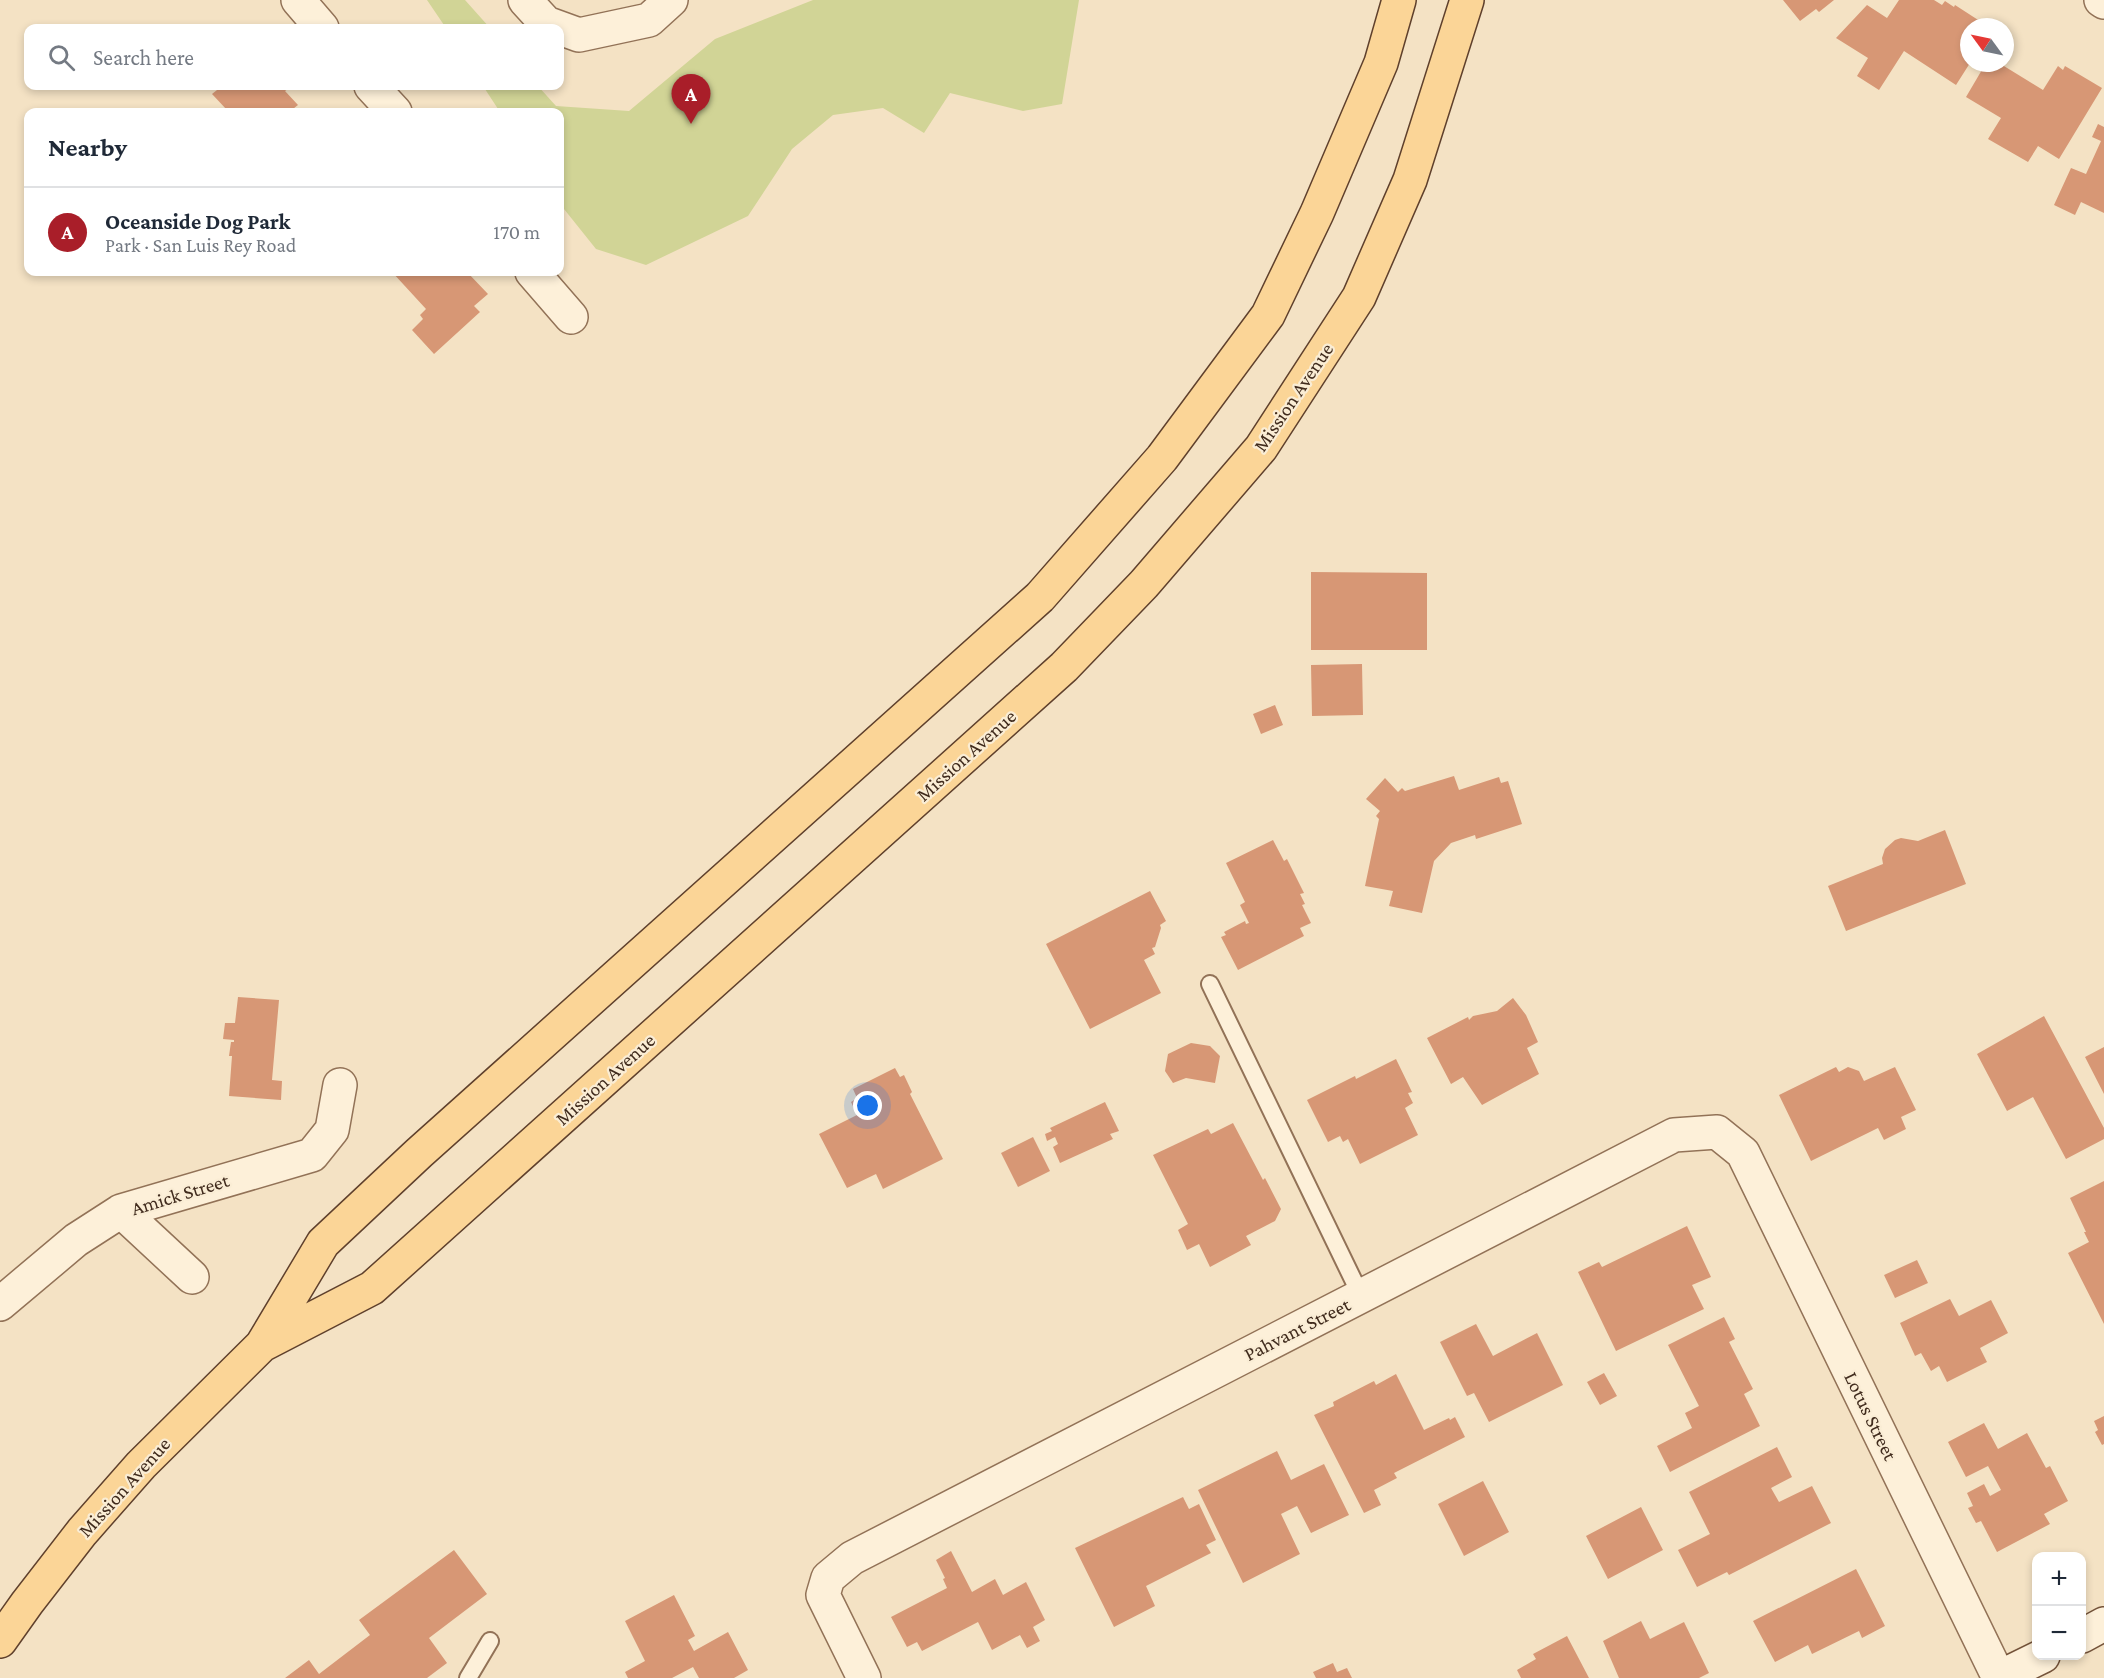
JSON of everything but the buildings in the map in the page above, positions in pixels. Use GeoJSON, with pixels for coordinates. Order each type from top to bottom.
{"type":"FeatureCollection","features":[{"type":"Feature","properties":{"kind":"main road","name":"Mission Avenue"},"geometry":{"type":"LineString","coordinates":[[0,1641],[82,1532],[141,1465],[262,1346],[323,1243],[419,1153],[1040,597],[1162,458],[1268,315],[1317,213],[1381,63],[1399,0]]}},
{"type":"Feature","properties":{"kind":"main road","name":"Mission Avenue"},"geometry":{"type":"LineString","coordinates":[[262,1346],[372,1288],[1064,667],[1144,584],[1261,448],[1359,297],[1410,180],[1467,0]]}},
{"type":"Feature","properties":{"kind":"street"},"geometry":{"type":"LineString","coordinates":[[298,0],[319,24]]}},
{"type":"Feature","properties":{"kind":"street"},"geometry":{"type":"LineString","coordinates":[[525,0],[549,24]]}},
{"type":"Feature","properties":{"kind":"street"},"geometry":{"type":"LineString","coordinates":[[564,30],[579,35],[649,21],[671,0]]}},
{"type":"Feature","properties":{"kind":"street"},"geometry":{"type":"LineString","coordinates":[[375,90],[391,108]]}},
{"type":"Feature","properties":{"kind":"street"},"geometry":{"type":"LineString","coordinates":[[535,276],[571,317]]}},
{"type":"Feature","properties":{"kind":"street","name":"Amick Street"},"geometry":{"type":"LineString","coordinates":[[0,1304],[76,1240],[121,1211],[312,1155],[332,1130],[340,1085]]}},
{"type":"Feature","properties":{"kind":"street","name":"Pahvant Street"},"geometry":{"type":"LineString","coordinates":[[864,1678],[823,1595],[828,1578],[852,1558],[1674,1134],[1717,1132],[1743,1153]]}},
{"type":"Feature","properties":{"kind":"street","name":"Lotus Street"},"geometry":{"type":"LineString","coordinates":[[1743,1153],[1998,1678]]}},
{"type":"Feature","properties":{"kind":"street"},"geometry":{"type":"LineString","coordinates":[[121,1211],[192,1277]]}},
{"type":"Feature","properties":{"kind":"street"},"geometry":{"type":"LineString","coordinates":[[2086,1634],[2104,1624]]}},
{"type":"Feature","properties":{"kind":"street"},"geometry":{"type":"LineString","coordinates":[[1998,1678],[2035,1660]]}},
{"type":"Feature","properties":{"kind":"lane"},"geometry":{"type":"LineString","coordinates":[[1210,984],[1361,1296]]}},
{"type":"Feature","properties":{"kind":"lane"},"geometry":{"type":"LineString","coordinates":[[468,1678],[490,1641]]}},
{"type":"Feature","properties":{"kind":"green space"},"geometry":{"type":"Polygon","coordinates":[[[427,0],[465,0],[486,24],[443,24],[427,0]]]}},
{"type":"Feature","properties":{"kind":"green space"},"geometry":{"type":"Polygon","coordinates":[[[813,0],[1079,0],[1062,104],[1023,111],[950,93],[924,133],[883,108],[833,115],[792,149],[748,216],[646,265],[596,249],[564,209],[564,108],[497,108],[486,90],[542,90],[556,106],[629,111],[715,39],[813,0]]]}},
{"type":"Feature","properties":{"kind":"place","name":"Oceanside Dog Park"},"geometry":{"type":"Point","coordinates":[691,124]}}]}
